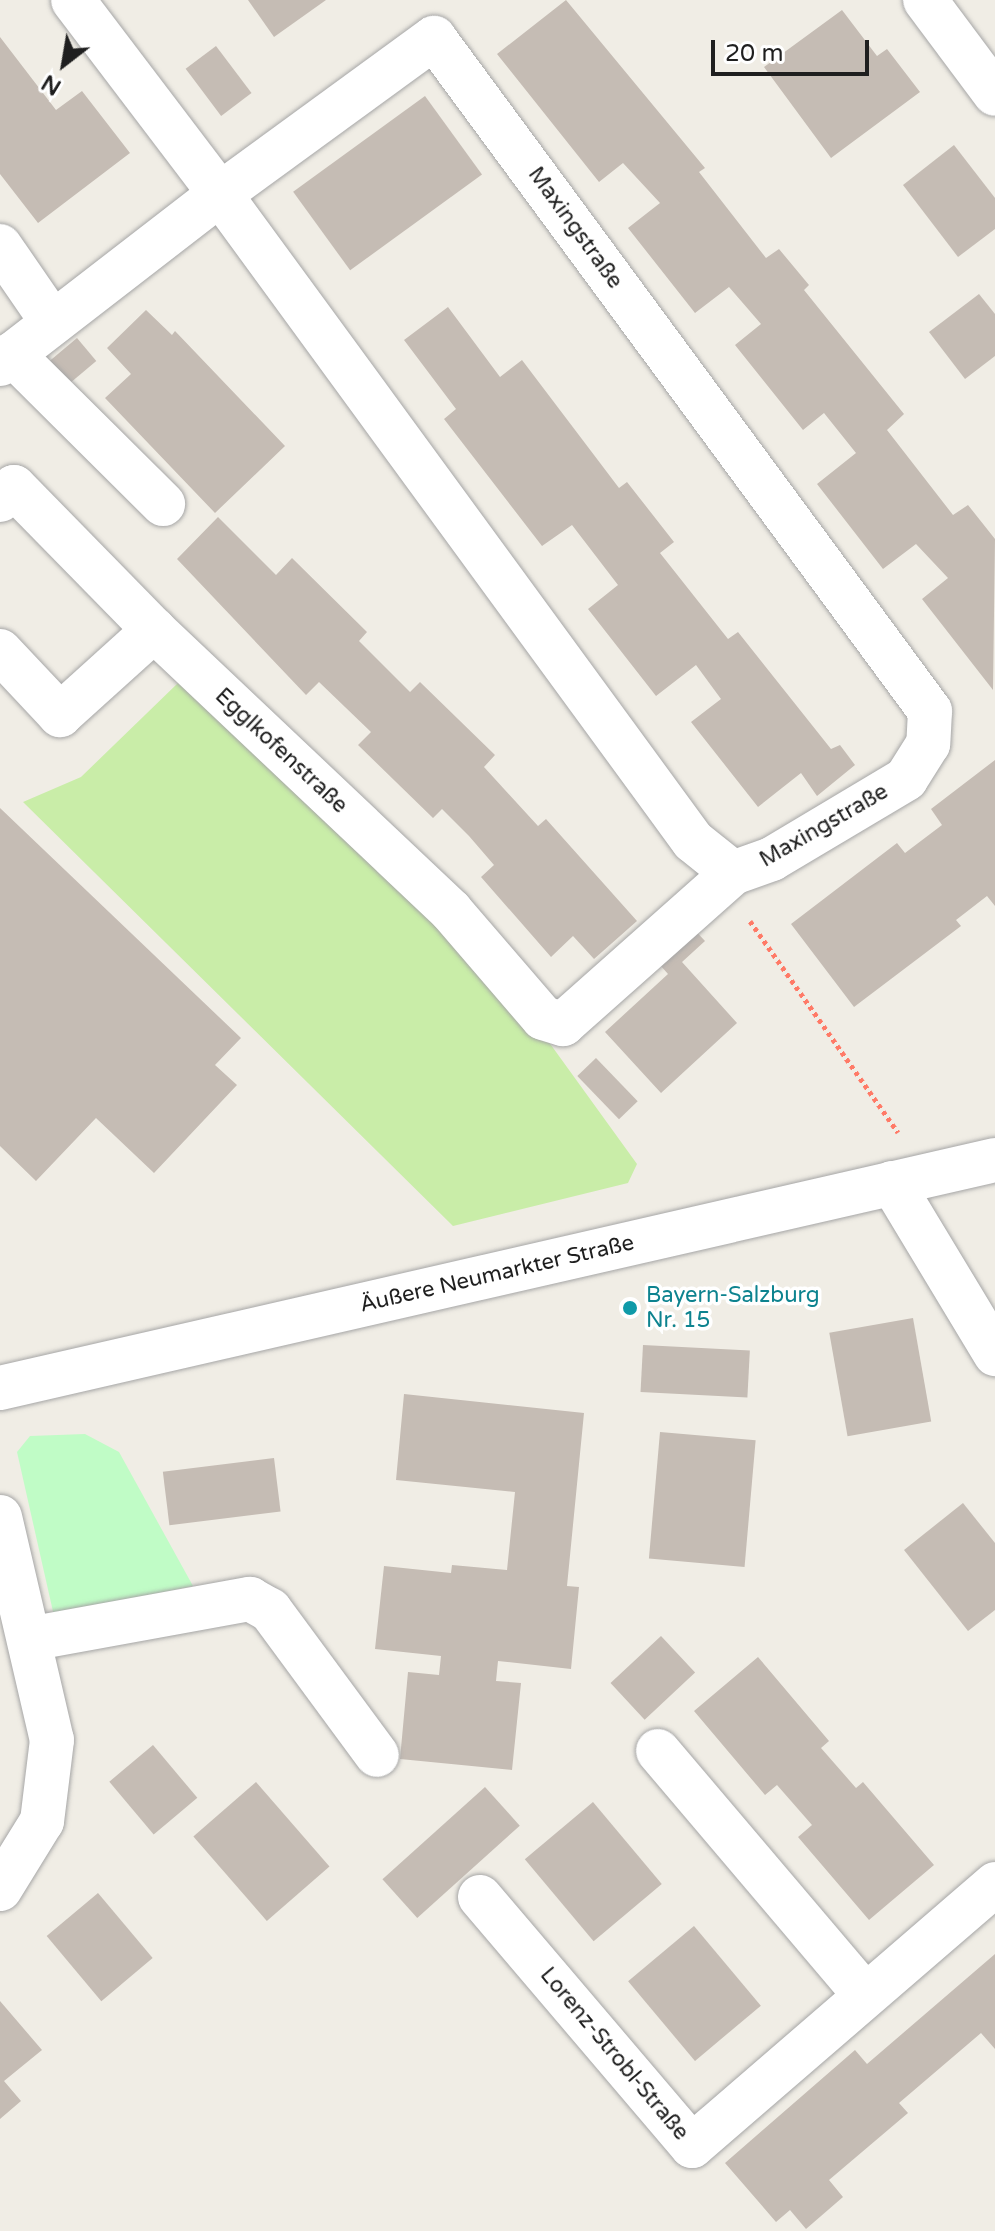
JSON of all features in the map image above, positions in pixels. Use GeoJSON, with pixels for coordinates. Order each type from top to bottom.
{"type":"FeatureCollection","features":[{"type":"Feature","properties":{"kind":"street","name":"Maxingstraße"},"geometry":{"type":"LineString","coordinates":[[73,0],[220,194],[693,841],[733,873],[772,859],[906,779],[928,744],[930,711],[432,19],[220,194]]}},
{"type":"Feature","properties":{"kind":"street"},"geometry":{"type":"LineString","coordinates":[[925,0],[995,94]]}},
{"type":"Feature","properties":{"kind":"street"},"geometry":{"type":"LineString","coordinates":[[163,504],[6,359],[220,194]]}},
{"type":"Feature","properties":{"kind":"street"},"geometry":{"type":"LineString","coordinates":[[0,246],[53,323]]}},
{"type":"Feature","properties":{"kind":"street","name":"Egglkofenstraße"},"geometry":{"type":"LineString","coordinates":[[0,500],[14,487],[154,630],[451,911],[543,1018],[563,1024],[733,873]]}},
{"type":"Feature","properties":{"kind":"street"},"geometry":{"type":"LineString","coordinates":[[0,651],[60,715],[154,630]]}},
{"type":"Feature","properties":{"kind":"street","name":"Äußere Neumarkter Straße"},"geometry":{"type":"LineString","coordinates":[[0,1388],[995,1160]]}},
{"type":"Feature","properties":{"kind":"street"},"geometry":{"type":"LineString","coordinates":[[892,1183],[995,1354]]}},
{"type":"Feature","properties":{"kind":"street"},"geometry":{"type":"LineString","coordinates":[[0,1517],[52,1740],[52,1769],[42,1821],[0,1889]]}},
{"type":"Feature","properties":{"kind":"street"},"geometry":{"type":"LineString","coordinates":[[29,1639],[250,1599],[270,1610],[377,1755]]}},
{"type":"Feature","properties":{"kind":"street"},"geometry":{"type":"LineString","coordinates":[[658,1751],[864,1994]]}},
{"type":"Feature","properties":{"kind":"street","name":"Lorenz-Strobl-Straße"},"geometry":{"type":"LineString","coordinates":[[480,1897],[692,2146],[864,1994],[995,1884]]}},
{"type":"Feature","properties":{"kind":"path"},"geometry":{"type":"LineString","coordinates":[[733,873],[747,917],[903,1140]]}},
{"type":"Feature","properties":{"kind":"green space"},"geometry":{"type":"Polygon","coordinates":[[[178,683],[474,962],[551,1045],[637,1164],[628,1183],[453,1226],[23,802],[81,777],[178,683]]]}},
{"type":"Feature","properties":{"kind":"green space"},"geometry":{"type":"Polygon","coordinates":[[[85,1434],[119,1452],[193,1586],[54,1616],[17,1452],[30,1436],[85,1434]]]}},
{"type":"Feature","properties":{"kind":"building"},"geometry":{"type":"Polygon","coordinates":[[[248,0],[326,0],[274,37],[248,0]]]}},
{"type":"Feature","properties":{"kind":"building"},"geometry":{"type":"Polygon","coordinates":[[[566,0],[705,168],[699,172],[766,258],[779,249],[809,285],[804,290],[904,414],[887,430],[953,515],[968,505],[995,539],[993,690],[922,599],[948,578],[916,544],[883,569],[817,484],[856,453],[824,413],[803,430],[735,345],[761,324],[729,287],[695,313],[628,228],[660,203],[623,163],[599,182],[497,54],[566,0]]]}},
{"type":"Feature","properties":{"kind":"building"},"geometry":{"type":"Polygon","coordinates":[[[842,10],[877,56],[887,49],[920,92],[831,158],[764,67],[842,10]]]}},
{"type":"Feature","properties":{"kind":"building"},"geometry":{"type":"Polygon","coordinates":[[[0,37],[56,110],[82,91],[130,153],[38,223],[0,174],[0,37]]]}},
{"type":"Feature","properties":{"kind":"building"},"geometry":{"type":"Polygon","coordinates":[[[216,46],[252,93],[221,116],[186,69],[216,46]]]}},
{"type":"Feature","properties":{"kind":"building"},"geometry":{"type":"Polygon","coordinates":[[[425,96],[482,174],[350,270],[293,192],[425,96]]]}},
{"type":"Feature","properties":{"kind":"building"},"geometry":{"type":"Polygon","coordinates":[[[954,145],[995,198],[995,229],[958,257],[903,185],[954,145]]]}},
{"type":"Feature","properties":{"kind":"building"},"geometry":{"type":"Polygon","coordinates":[[[979,294],[995,314],[995,356],[965,379],[929,332],[979,294]]]}},
{"type":"Feature","properties":{"kind":"building"},"geometry":{"type":"Polygon","coordinates":[[[448,307],[500,377],[522,360],[619,488],[627,482],[674,542],[660,553],[728,639],[738,632],[831,749],[840,745],[855,765],[817,796],[801,773],[758,807],[691,722],[721,699],[696,665],[656,696],[588,609],[618,585],[572,525],[542,546],[444,419],[456,409],[404,340],[448,307]]]}},
{"type":"Feature","properties":{"kind":"building"},"geometry":{"type":"Polygon","coordinates":[[[146,310],[172,335],[175,331],[285,446],[215,513],[105,398],[131,374],[107,348],[146,310]]]}},
{"type":"Feature","properties":{"kind":"building"},"geometry":{"type":"Polygon","coordinates":[[[77,338],[96,361],[69,383],[50,360],[77,338]]]}},
{"type":"Feature","properties":{"kind":"building"},"geometry":{"type":"Polygon","coordinates":[[[218,517],[276,575],[292,558],[367,632],[359,641],[410,692],[420,682],[495,755],[484,767],[538,826],[546,819],[637,921],[594,959],[573,936],[551,957],[481,877],[494,865],[469,836],[442,809],[433,818],[358,745],[371,732],[319,682],[306,695],[177,559],[218,517]]]}},
{"type":"Feature","properties":{"kind":"building"},"geometry":{"type":"Polygon","coordinates":[[[995,760],[995,906],[987,896],[956,920],[961,926],[854,1007],[791,924],[897,843],[905,853],[942,825],[931,809],[995,760]]]}},
{"type":"Feature","properties":{"kind":"building"},"geometry":{"type":"Polygon","coordinates":[[[0,808],[241,1038],[215,1065],[237,1085],[154,1173],[96,1118],[36,1181],[0,1146],[0,808]]]}},
{"type":"Feature","properties":{"kind":"building"},"geometry":{"type":"Polygon","coordinates":[[[688,923],[705,941],[682,962],[737,1023],[661,1093],[605,1032],[668,974],[652,956],[688,923]]]}},
{"type":"Feature","properties":{"kind":"building"},"geometry":{"type":"Polygon","coordinates":[[[596,1058],[638,1101],[619,1119],[577,1076],[596,1058]]]}},
{"type":"Feature","properties":{"kind":"building"},"geometry":{"type":"Polygon","coordinates":[[[913,1318],[931,1421],[848,1436],[829,1333],[913,1318]]]}},
{"type":"Feature","properties":{"kind":"building"},"geometry":{"type":"Polygon","coordinates":[[[643,1345],[750,1351],[747,1398],[641,1392],[643,1345]]]}},
{"type":"Feature","properties":{"kind":"building"},"geometry":{"type":"Polygon","coordinates":[[[404,1394],[584,1413],[567,1586],[579,1587],[571,1669],[498,1661],[496,1681],[521,1683],[512,1770],[400,1759],[408,1672],[439,1675],[441,1656],[375,1649],[384,1566],[451,1573],[452,1565],[507,1570],[515,1492],[396,1480],[404,1394]]]}},
{"type":"Feature","properties":{"kind":"building"},"geometry":{"type":"Polygon","coordinates":[[[660,1432],[756,1440],[745,1567],[649,1559],[660,1432]]]}},
{"type":"Feature","properties":{"kind":"building"},"geometry":{"type":"Polygon","coordinates":[[[274,1458],[281,1512],[169,1525],[163,1472],[274,1458]]]}},
{"type":"Feature","properties":{"kind":"building"},"geometry":{"type":"Polygon","coordinates":[[[963,1503],[995,1543],[995,1610],[968,1631],[904,1550],[963,1503]]]}},
{"type":"Feature","properties":{"kind":"building"},"geometry":{"type":"Polygon","coordinates":[[[661,1636],[695,1673],[645,1720],[611,1683],[661,1636]]]}},
{"type":"Feature","properties":{"kind":"building"},"geometry":{"type":"Polygon","coordinates":[[[758,1657],[829,1741],[821,1748],[856,1788],[863,1782],[934,1865],[869,1920],[798,1837],[812,1825],[777,1785],[765,1795],[694,1711],[758,1657]]]}},
{"type":"Feature","properties":{"kind":"building"},"geometry":{"type":"Polygon","coordinates":[[[153,1745],[197,1798],[154,1834],[109,1782],[153,1745]]]}},
{"type":"Feature","properties":{"kind":"building"},"geometry":{"type":"Polygon","coordinates":[[[256,1782],[329,1867],[267,1921],[193,1836],[256,1782]]]}},
{"type":"Feature","properties":{"kind":"building"},"geometry":{"type":"Polygon","coordinates":[[[485,1787],[520,1826],[417,1918],[382,1879],[485,1787]]]}},
{"type":"Feature","properties":{"kind":"building"},"geometry":{"type":"Polygon","coordinates":[[[593,1802],[662,1884],[594,1941],[525,1859],[593,1802]]]}},
{"type":"Feature","properties":{"kind":"building"},"geometry":{"type":"Polygon","coordinates":[[[98,1893],[153,1958],[101,2001],[47,1936],[98,1893]]]}},
{"type":"Feature","properties":{"kind":"building"},"geometry":{"type":"Polygon","coordinates":[[[694,1926],[761,2006],[695,2061],[628,1981],[694,1926]]]}},
{"type":"Feature","properties":{"kind":"building"},"geometry":{"type":"Polygon","coordinates":[[[995,1954],[995,2049],[981,2033],[899,2103],[908,2113],[829,2180],[843,2197],[806,2229],[790,2210],[776,2222],[725,2163],[855,2050],[867,2064],[995,1954]]]}},
{"type":"Feature","properties":{"kind":"building"},"geometry":{"type":"Polygon","coordinates":[[[0,2001],[42,2050],[4,2081],[21,2101],[0,2119],[0,2001]]]}},
{"type":"Feature","properties":{"kind":"place","name":"Bayern-Salzburg Nr. 15"},"geometry":{"type":"Point","coordinates":[630,1308]}}]}
